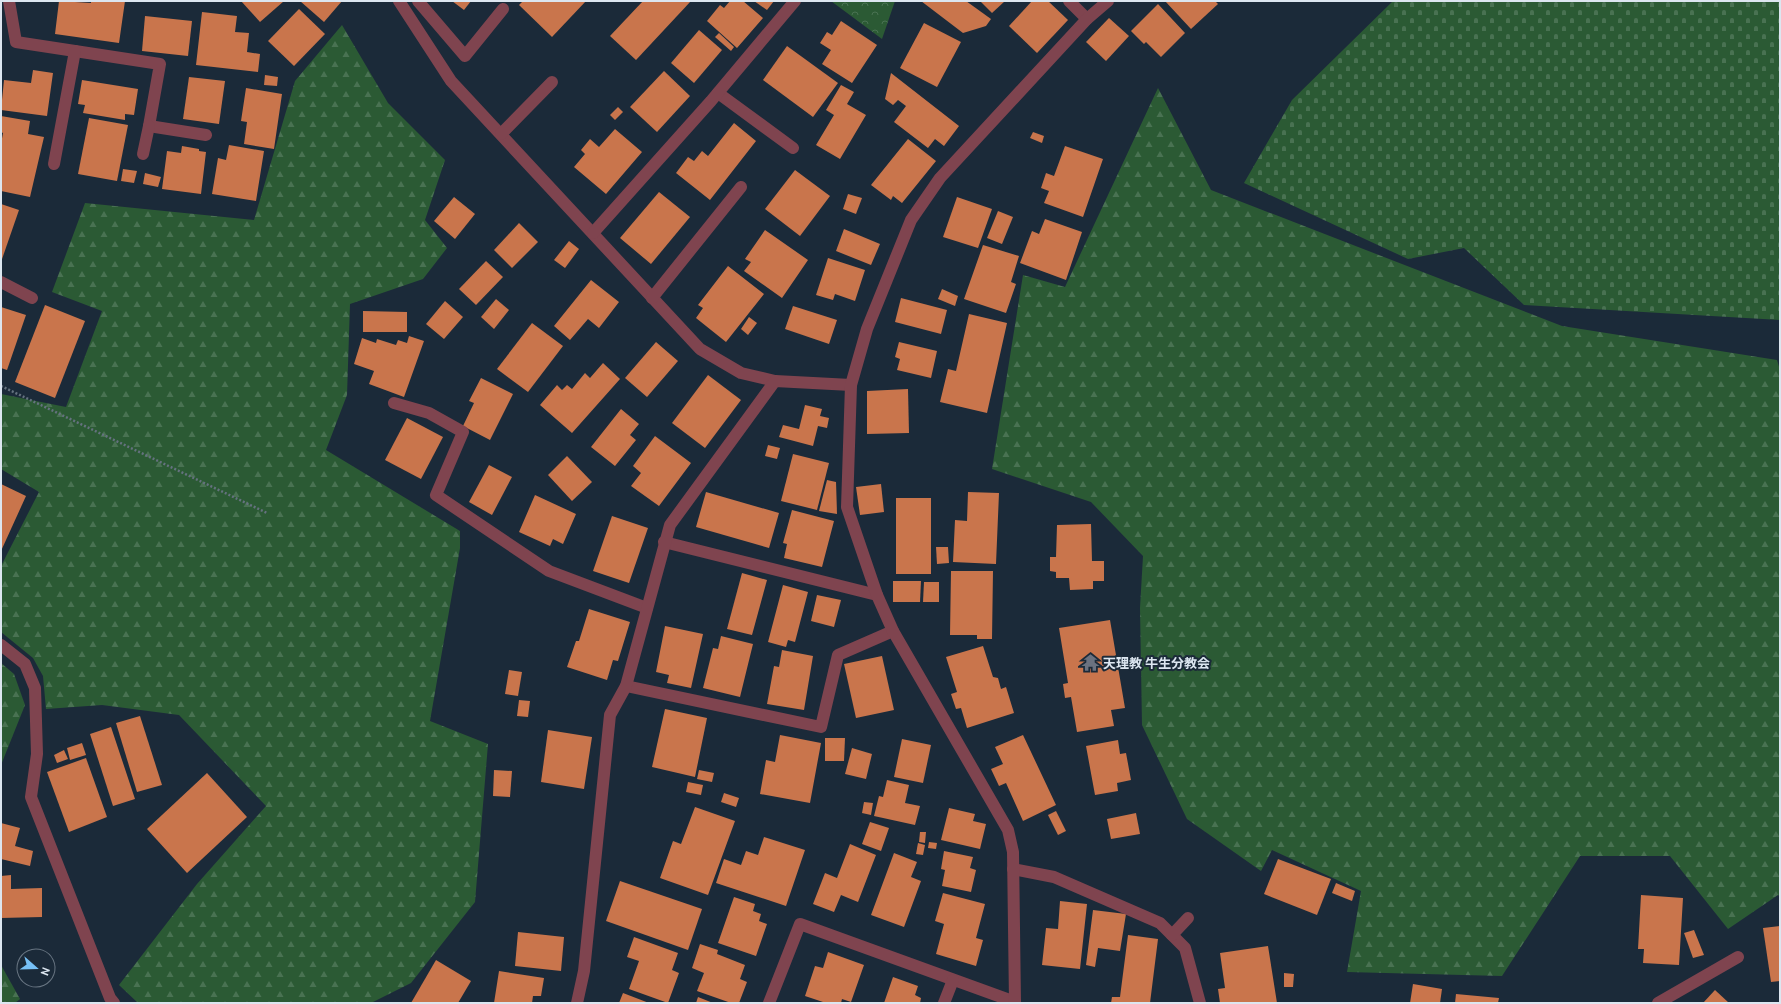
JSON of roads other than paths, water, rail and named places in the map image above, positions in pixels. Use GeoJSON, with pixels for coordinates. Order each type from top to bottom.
{"type":"FeatureCollection","features":[{"type":"Feature","properties":{"kind":"street"},"geometry":{"type":"LineString","coordinates":[[1,3],[5,1]]}},
{"type":"Feature","properties":{"kind":"street"},"geometry":{"type":"LineString","coordinates":[[9,1],[16,42],[160,64],[150,126],[143,154]]}},
{"type":"Feature","properties":{"kind":"street"},"geometry":{"type":"LineString","coordinates":[[399,1],[451,81],[700,350],[741,373],[775,381],[851,384]]}},
{"type":"Feature","properties":{"kind":"street"},"geometry":{"type":"LineString","coordinates":[[418,1],[465,56],[503,9]]}},
{"type":"Feature","properties":{"kind":"street"},"geometry":{"type":"LineString","coordinates":[[593,233],[718,93],[795,1]]}},
{"type":"Feature","properties":{"kind":"street"},"geometry":{"type":"LineString","coordinates":[[1069,1],[1087,19]]}},
{"type":"Feature","properties":{"kind":"street"},"geometry":{"type":"LineString","coordinates":[[770,1003],[800,924],[1015,1003],[1013,852],[1008,830],[893,631],[877,595],[848,507],[851,384],[867,329],[911,220],[940,178],[1087,19],[1108,1]]}},
{"type":"Feature","properties":{"kind":"street"},"geometry":{"type":"LineString","coordinates":[[54,164],[75,51]]}},
{"type":"Feature","properties":{"kind":"street"},"geometry":{"type":"LineString","coordinates":[[501,134],[552,82]]}},
{"type":"Feature","properties":{"kind":"street"},"geometry":{"type":"LineString","coordinates":[[718,93],[793,148]]}},
{"type":"Feature","properties":{"kind":"street"},"geometry":{"type":"LineString","coordinates":[[150,126],[206,135]]}},
{"type":"Feature","properties":{"kind":"street"},"geometry":{"type":"LineString","coordinates":[[652,298],[741,187]]}},
{"type":"Feature","properties":{"kind":"street"},"geometry":{"type":"LineString","coordinates":[[1,282],[32,298]]}},
{"type":"Feature","properties":{"kind":"street"},"geometry":{"type":"LineString","coordinates":[[577,1003],[584,971],[610,716],[626,686],[664,542],[670,524],[775,381]]}},
{"type":"Feature","properties":{"kind":"street"},"geometry":{"type":"LineString","coordinates":[[394,403],[429,413],[463,432],[436,494],[550,571],[647,608]]}},
{"type":"Feature","properties":{"kind":"street"},"geometry":{"type":"LineString","coordinates":[[664,542],[877,595]]}},
{"type":"Feature","properties":{"kind":"street"},"geometry":{"type":"LineString","coordinates":[[626,686],[821,727],[838,655],[893,631]]}},
{"type":"Feature","properties":{"kind":"street"},"geometry":{"type":"LineString","coordinates":[[1,645],[25,664],[35,688],[37,754],[31,797],[110,998],[114,1003]]}},
{"type":"Feature","properties":{"kind":"street"},"geometry":{"type":"LineString","coordinates":[[1013,869],[1054,877],[1160,923],[1185,948],[1200,1003]]}},
{"type":"Feature","properties":{"kind":"street"},"geometry":{"type":"LineString","coordinates":[[1172,936],[1188,918]]}},
{"type":"Feature","properties":{"kind":"street"},"geometry":{"type":"LineString","coordinates":[[1658,1003],[1738,957]]}},
{"type":"Feature","properties":{"kind":"street"},"geometry":{"type":"LineString","coordinates":[[944,1003],[953,980]]}},
{"type":"Feature","properties":{"kind":"place","name":"天理教 牛生分教会"},"geometry":{"type":"Point","coordinates":[1090,663]}}]}
